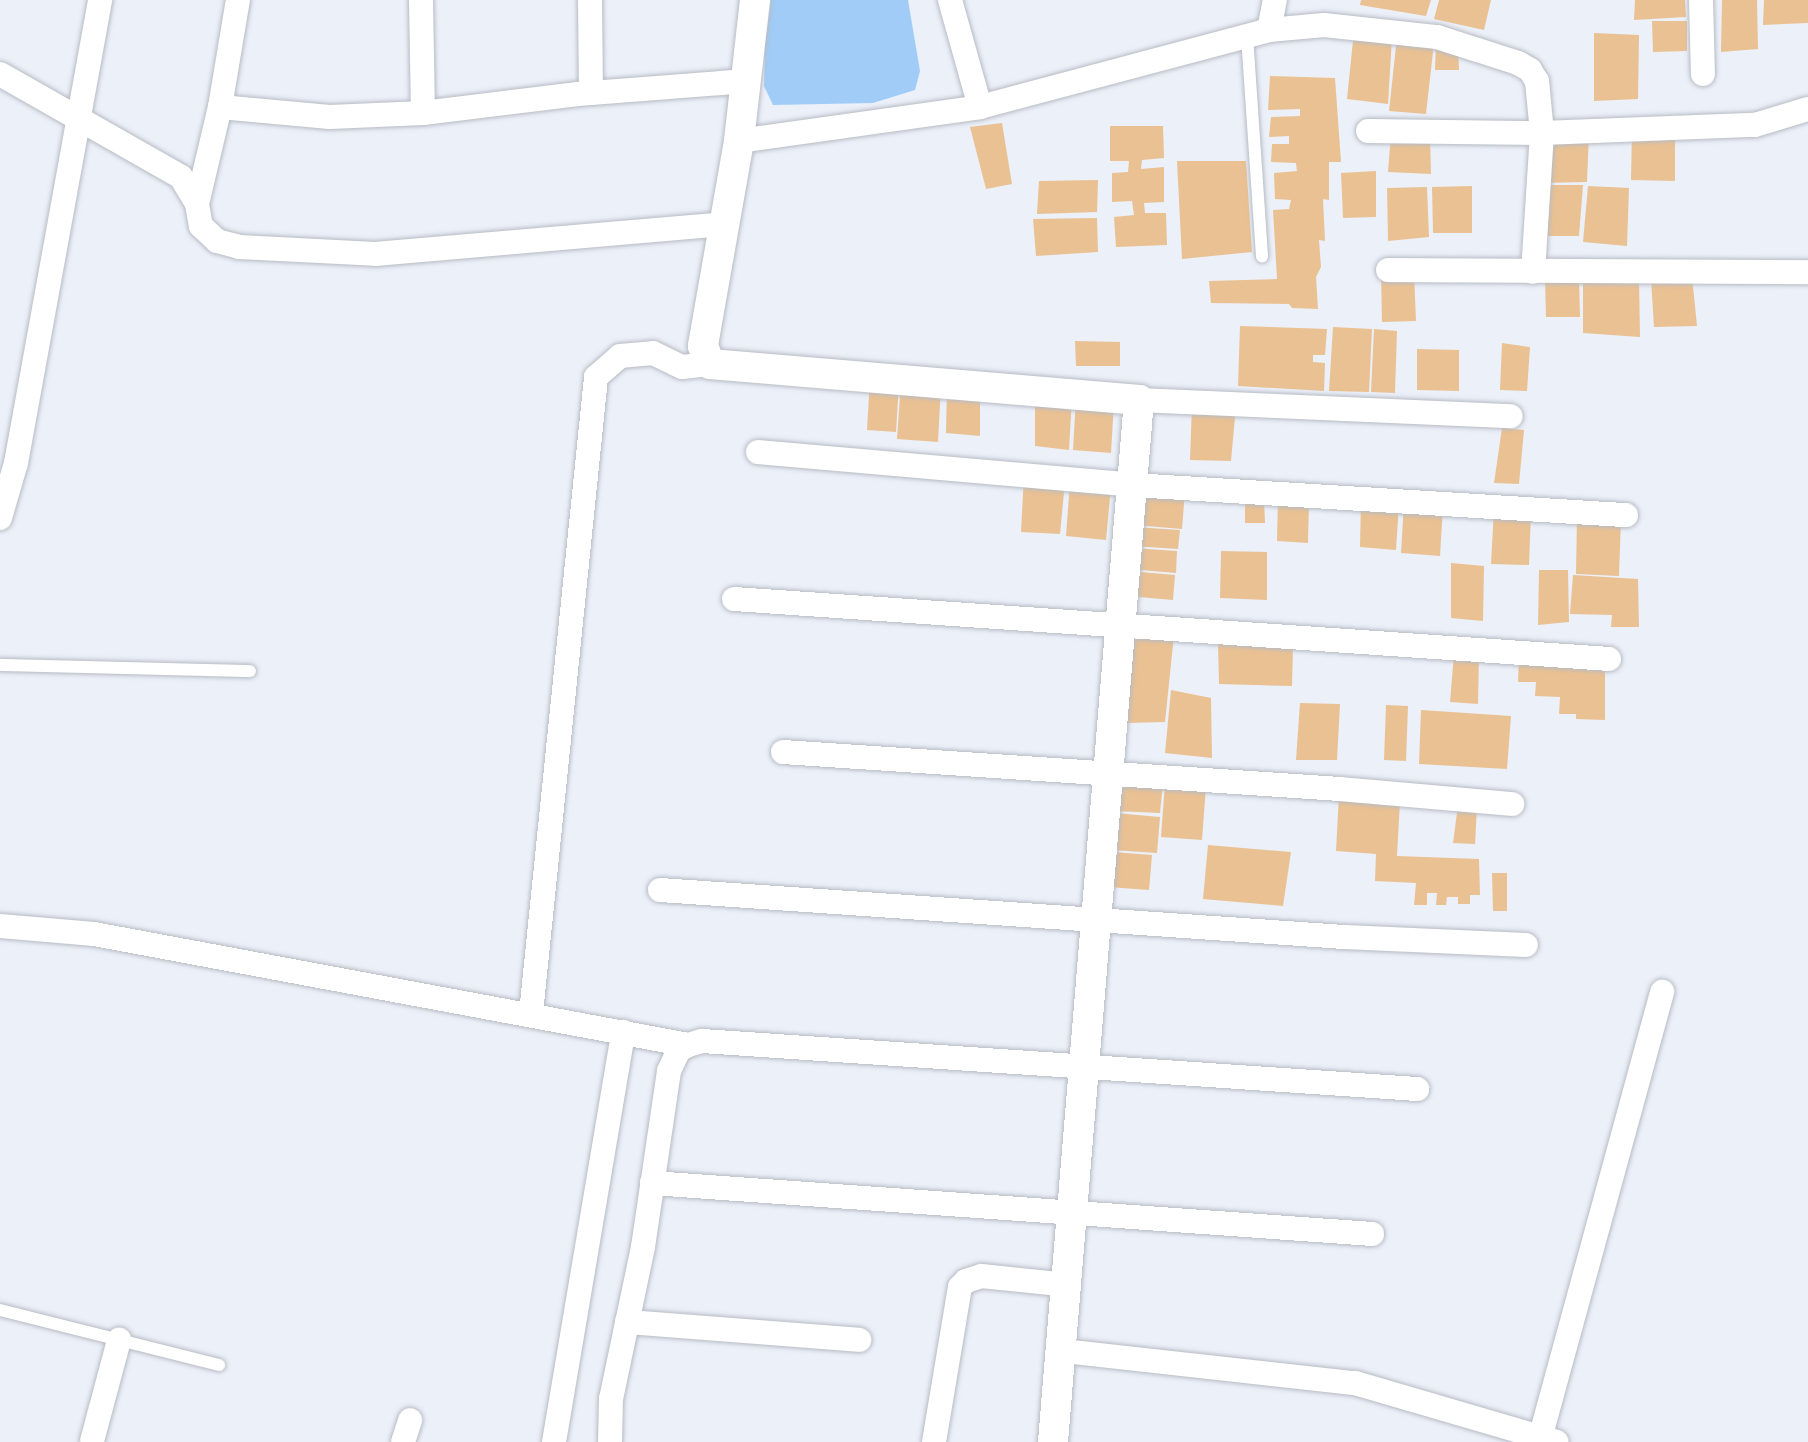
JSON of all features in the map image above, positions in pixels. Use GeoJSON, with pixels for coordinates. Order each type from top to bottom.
{"type":"FeatureCollection","features":[{"type":"Feature","properties":{"kind":"street"},"geometry":{"type":"LineString","coordinates":[[0,518],[8,458],[100,0]]}},
{"type":"Feature","properties":{"kind":"street"},"geometry":{"type":"LineString","coordinates":[[197,204],[220,107],[238,0]]}},
{"type":"Feature","properties":{"kind":"street"},"geometry":{"type":"LineString","coordinates":[[422,0],[423,113]]}},
{"type":"Feature","properties":{"kind":"street"},"geometry":{"type":"LineString","coordinates":[[590,0],[591,93]]}},
{"type":"Feature","properties":{"kind":"street"},"geometry":{"type":"LineString","coordinates":[[710,364],[704,346],[739,141],[755,0]]}},
{"type":"Feature","properties":{"kind":"street"},"geometry":{"type":"LineString","coordinates":[[950,0],[980,107]]}},
{"type":"Feature","properties":{"kind":"street"},"geometry":{"type":"LineString","coordinates":[[1258,33],[1275,0]]}},
{"type":"Feature","properties":{"kind":"street"},"geometry":{"type":"LineString","coordinates":[[1701,0],[1703,74]]}},
{"type":"Feature","properties":{"kind":"street"},"geometry":{"type":"LineString","coordinates":[[739,141],[980,107],[1258,33],[1324,25],[1437,37],[1518,63],[1530,70],[1537,81],[1542,133],[1533,272]]}},
{"type":"Feature","properties":{"kind":"street"},"geometry":{"type":"LineString","coordinates":[[0,74],[181,177],[197,204],[201,226],[217,241],[285,252],[375,254],[724,224]]}},
{"type":"Feature","properties":{"kind":"street"},"geometry":{"type":"LineString","coordinates":[[220,107],[330,117],[423,113],[591,93],[746,81]]}},
{"type":"Feature","properties":{"kind":"street"},"geometry":{"type":"LineString","coordinates":[[1368,131],[1542,133],[1755,125],[1808,109]]}},
{"type":"Feature","properties":{"kind":"street"},"geometry":{"type":"LineString","coordinates":[[1388,270],[1808,272]]}},
{"type":"Feature","properties":{"kind":"street"},"geometry":{"type":"LineString","coordinates":[[531,1013],[596,377],[620,356],[653,353],[682,367],[710,364],[1139,400],[1511,416]]}},
{"type":"Feature","properties":{"kind":"street"},"geometry":{"type":"LineString","coordinates":[[1053,1442],[1063,1351],[1123,628],[1139,400]]}},
{"type":"Feature","properties":{"kind":"street"},"geometry":{"type":"LineString","coordinates":[[758,452],[1133,485],[1626,515]]}},
{"type":"Feature","properties":{"kind":"street"},"geometry":{"type":"LineString","coordinates":[[734,599],[1123,628],[1609,659]]}},
{"type":"Feature","properties":{"kind":"street"},"geometry":{"type":"LineString","coordinates":[[783,752],[1110,776],[1340,789],[1512,804]]}},
{"type":"Feature","properties":{"kind":"street"},"geometry":{"type":"LineString","coordinates":[[660,890],[1098,920],[1526,945]]}},
{"type":"Feature","properties":{"kind":"street"},"geometry":{"type":"LineString","coordinates":[[0,926],[94,934],[531,1013],[688,1046]]}},
{"type":"Feature","properties":{"kind":"street"},"geometry":{"type":"LineString","coordinates":[[1063,1351],[1355,1383],[1546,1440],[1662,991]]}},
{"type":"Feature","properties":{"kind":"street"},"geometry":{"type":"LineString","coordinates":[[554,1442],[623,1032]]}},
{"type":"Feature","properties":{"kind":"street"},"geometry":{"type":"LineString","coordinates":[[610,1442],[611,1399],[643,1247],[651,1183],[672,1060],[688,1046],[702,1041],[1417,1089]]}},
{"type":"Feature","properties":{"kind":"street"},"geometry":{"type":"LineString","coordinates":[[651,1183],[1073,1211],[1372,1234]]}},
{"type":"Feature","properties":{"kind":"street"},"geometry":{"type":"LineString","coordinates":[[934,1442],[960,1287],[966,1281],[981,1276],[1068,1285]]}},
{"type":"Feature","properties":{"kind":"street"},"geometry":{"type":"LineString","coordinates":[[627,1322],[859,1341]]}},
{"type":"Feature","properties":{"kind":"street"},"geometry":{"type":"LineString","coordinates":[[92,1441],[118,1340]]}},
{"type":"Feature","properties":{"kind":"lane"},"geometry":{"type":"LineString","coordinates":[[1258,33],[1262,256]]}},
{"type":"Feature","properties":{"kind":"lane"},"geometry":{"type":"LineString","coordinates":[[0,665],[250,671]]}},
{"type":"Feature","properties":{"kind":"lane"},"geometry":{"type":"LineString","coordinates":[[0,1310],[219,1365]]}},
{"type":"Feature","properties":{"kind":"water"},"geometry":{"type":"Polygon","coordinates":[[[771,0],[908,0],[920,71],[915,90],[873,103],[773,105],[764,86],[765,44],[771,0]]]}},
{"type":"Feature","properties":{"kind":"building"},"geometry":{"type":"Polygon","coordinates":[[[1361,0],[1431,0],[1426,16],[1360,5],[1361,0]]]}},
{"type":"Feature","properties":{"kind":"building"},"geometry":{"type":"Polygon","coordinates":[[[1439,0],[1491,0],[1484,30],[1434,19],[1439,0]]]}},
{"type":"Feature","properties":{"kind":"building"},"geometry":{"type":"Polygon","coordinates":[[[1635,0],[1685,0],[1686,17],[1634,20],[1635,0]]]}},
{"type":"Feature","properties":{"kind":"building"},"geometry":{"type":"Polygon","coordinates":[[[1722,0],[1757,0],[1758,49],[1721,52],[1722,0]]]}},
{"type":"Feature","properties":{"kind":"building"},"geometry":{"type":"Polygon","coordinates":[[[1764,0],[1808,0],[1808,23],[1763,25],[1764,0]]]}},
{"type":"Feature","properties":{"kind":"building"},"geometry":{"type":"Polygon","coordinates":[[[1652,21],[1687,21],[1687,51],[1653,52],[1652,21]]]}},
{"type":"Feature","properties":{"kind":"building"},"geometry":{"type":"Polygon","coordinates":[[[1354,31],[1392,37],[1388,104],[1347,99],[1354,31]]]}},
{"type":"Feature","properties":{"kind":"building"},"geometry":{"type":"Polygon","coordinates":[[[1594,33],[1639,35],[1638,99],[1594,101],[1594,33]]]}},
{"type":"Feature","properties":{"kind":"building"},"geometry":{"type":"Polygon","coordinates":[[[1397,37],[1434,43],[1426,114],[1389,111],[1397,37]]]}},
{"type":"Feature","properties":{"kind":"building"},"geometry":{"type":"Polygon","coordinates":[[[1436,42],[1458,46],[1459,70],[1435,70],[1436,42]]]}},
{"type":"Feature","properties":{"kind":"building"},"geometry":{"type":"Polygon","coordinates":[[[1270,76],[1335,78],[1341,162],[1329,162],[1329,200],[1323,199],[1325,241],[1319,240],[1321,267],[1316,277],[1318,309],[1292,308],[1289,304],[1211,303],[1209,281],[1277,279],[1273,210],[1289,209],[1291,200],[1275,199],[1274,173],[1297,171],[1296,163],[1271,162],[1272,144],[1289,144],[1289,136],[1269,137],[1271,117],[1300,116],[1300,109],[1268,110],[1270,76]]]}},
{"type":"Feature","properties":{"kind":"building"},"geometry":{"type":"Polygon","coordinates":[[[1002,123],[1012,184],[986,189],[970,127],[1002,123]]]}},
{"type":"Feature","properties":{"kind":"building"},"geometry":{"type":"Polygon","coordinates":[[[1110,126],[1163,126],[1164,158],[1142,160],[1141,169],[1164,167],[1164,202],[1144,203],[1145,213],[1166,213],[1167,245],[1116,247],[1114,217],[1134,215],[1132,201],[1112,202],[1112,173],[1128,172],[1129,161],[1110,161],[1110,126]]]}},
{"type":"Feature","properties":{"kind":"building"},"geometry":{"type":"Polygon","coordinates":[[[1675,130],[1675,181],[1631,180],[1632,131],[1675,130]]]}},
{"type":"Feature","properties":{"kind":"building"},"geometry":{"type":"Polygon","coordinates":[[[1391,134],[1430,136],[1431,174],[1388,172],[1391,134]]]}},
{"type":"Feature","properties":{"kind":"building"},"geometry":{"type":"Polygon","coordinates":[[[1589,134],[1587,182],[1542,183],[1545,135],[1589,134]]]}},
{"type":"Feature","properties":{"kind":"building"},"geometry":{"type":"Polygon","coordinates":[[[1177,161],[1246,161],[1252,252],[1182,259],[1177,161]]]}},
{"type":"Feature","properties":{"kind":"building"},"geometry":{"type":"Polygon","coordinates":[[[1376,171],[1376,217],[1343,218],[1341,173],[1376,171]]]}},
{"type":"Feature","properties":{"kind":"building"},"geometry":{"type":"Polygon","coordinates":[[[1098,180],[1097,212],[1037,214],[1039,181],[1098,180]]]}},
{"type":"Feature","properties":{"kind":"building"},"geometry":{"type":"Polygon","coordinates":[[[1543,185],[1583,185],[1579,236],[1540,236],[1543,185]]]}},
{"type":"Feature","properties":{"kind":"building"},"geometry":{"type":"Polygon","coordinates":[[[1472,186],[1472,233],[1433,233],[1432,187],[1472,186]]]}},
{"type":"Feature","properties":{"kind":"building"},"geometry":{"type":"Polygon","coordinates":[[[1588,186],[1629,188],[1627,246],[1583,242],[1588,186]]]}},
{"type":"Feature","properties":{"kind":"building"},"geometry":{"type":"Polygon","coordinates":[[[1427,187],[1429,237],[1388,241],[1387,188],[1427,187]]]}},
{"type":"Feature","properties":{"kind":"building"},"geometry":{"type":"Polygon","coordinates":[[[1097,218],[1098,252],[1036,256],[1033,219],[1097,218]]]}},
{"type":"Feature","properties":{"kind":"building"},"geometry":{"type":"Polygon","coordinates":[[[1381,272],[1414,273],[1416,321],[1382,322],[1381,272]]]}},
{"type":"Feature","properties":{"kind":"building"},"geometry":{"type":"Polygon","coordinates":[[[1692,276],[1697,326],[1654,327],[1651,279],[1692,276]]]}},
{"type":"Feature","properties":{"kind":"building"},"geometry":{"type":"Polygon","coordinates":[[[1583,277],[1639,278],[1640,337],[1583,333],[1583,277]]]}},
{"type":"Feature","properties":{"kind":"building"},"geometry":{"type":"Polygon","coordinates":[[[1579,278],[1580,317],[1546,317],[1545,279],[1579,278]]]}},
{"type":"Feature","properties":{"kind":"building"},"geometry":{"type":"Polygon","coordinates":[[[1240,326],[1327,329],[1325,355],[1313,355],[1313,362],[1325,363],[1324,391],[1238,386],[1240,326]]]}},
{"type":"Feature","properties":{"kind":"building"},"geometry":{"type":"Polygon","coordinates":[[[1333,327],[1372,329],[1369,392],[1329,391],[1333,327]]]}},
{"type":"Feature","properties":{"kind":"building"},"geometry":{"type":"Polygon","coordinates":[[[1374,329],[1397,331],[1395,393],[1371,392],[1374,329]]]}},
{"type":"Feature","properties":{"kind":"building"},"geometry":{"type":"Polygon","coordinates":[[[1075,341],[1120,342],[1120,366],[1076,366],[1075,341]]]}},
{"type":"Feature","properties":{"kind":"building"},"geometry":{"type":"Polygon","coordinates":[[[1502,343],[1530,347],[1527,391],[1500,390],[1502,343]]]}},
{"type":"Feature","properties":{"kind":"building"},"geometry":{"type":"Polygon","coordinates":[[[1417,349],[1459,350],[1459,391],[1417,390],[1417,349]]]}},
{"type":"Feature","properties":{"kind":"building"},"geometry":{"type":"Polygon","coordinates":[[[870,379],[899,382],[896,432],[867,430],[870,379]]]}},
{"type":"Feature","properties":{"kind":"building"},"geometry":{"type":"Polygon","coordinates":[[[901,382],[941,386],[938,442],[897,439],[901,382]]]}},
{"type":"Feature","properties":{"kind":"building"},"geometry":{"type":"Polygon","coordinates":[[[947,386],[980,389],[980,436],[946,433],[947,386]]]}},
{"type":"Feature","properties":{"kind":"building"},"geometry":{"type":"Polygon","coordinates":[[[1035,395],[1072,398],[1069,450],[1035,446],[1035,395]]]}},
{"type":"Feature","properties":{"kind":"building"},"geometry":{"type":"Polygon","coordinates":[[[1076,398],[1114,402],[1111,453],[1073,450],[1076,398]]]}},
{"type":"Feature","properties":{"kind":"building"},"geometry":{"type":"Polygon","coordinates":[[[1192,404],[1236,406],[1231,461],[1190,460],[1192,404]]]}},
{"type":"Feature","properties":{"kind":"building"},"geometry":{"type":"Polygon","coordinates":[[[1502,428],[1524,430],[1519,484],[1494,483],[1502,428]]]}},
{"type":"Feature","properties":{"kind":"building"},"geometry":{"type":"Polygon","coordinates":[[[1024,475],[1065,482],[1060,534],[1021,532],[1024,475]]]}},
{"type":"Feature","properties":{"kind":"building"},"geometry":{"type":"Polygon","coordinates":[[[1070,482],[1111,486],[1106,540],[1066,536],[1070,482]]]}},
{"type":"Feature","properties":{"kind":"building"},"geometry":{"type":"Polygon","coordinates":[[[1137,487],[1185,491],[1182,529],[1134,525],[1137,487]]]}},
{"type":"Feature","properties":{"kind":"building"},"geometry":{"type":"Polygon","coordinates":[[[1245,496],[1264,498],[1265,523],[1245,523],[1245,496]]]}},
{"type":"Feature","properties":{"kind":"building"},"geometry":{"type":"Polygon","coordinates":[[[1278,499],[1309,501],[1308,543],[1277,541],[1278,499]]]}},
{"type":"Feature","properties":{"kind":"building"},"geometry":{"type":"Polygon","coordinates":[[[1361,501],[1399,504],[1396,550],[1360,547],[1361,501]]]}},
{"type":"Feature","properties":{"kind":"building"},"geometry":{"type":"Polygon","coordinates":[[[1404,504],[1443,506],[1440,556],[1401,553],[1404,504]]]}},
{"type":"Feature","properties":{"kind":"building"},"geometry":{"type":"Polygon","coordinates":[[[1494,509],[1531,512],[1529,565],[1491,564],[1494,509]]]}},
{"type":"Feature","properties":{"kind":"building"},"geometry":{"type":"Polygon","coordinates":[[[1577,516],[1621,519],[1619,576],[1576,574],[1577,516]]]}},
{"type":"Feature","properties":{"kind":"building"},"geometry":{"type":"Polygon","coordinates":[[[1134,527],[1180,530],[1178,549],[1132,546],[1134,527]]]}},
{"type":"Feature","properties":{"kind":"building"},"geometry":{"type":"Polygon","coordinates":[[[1132,548],[1177,551],[1176,573],[1129,569],[1132,548]]]}},
{"type":"Feature","properties":{"kind":"building"},"geometry":{"type":"Polygon","coordinates":[[[1221,551],[1267,552],[1267,600],[1220,598],[1221,551]]]}},
{"type":"Feature","properties":{"kind":"building"},"geometry":{"type":"Polygon","coordinates":[[[1451,563],[1484,566],[1483,621],[1451,618],[1451,563]]]}},
{"type":"Feature","properties":{"kind":"building"},"geometry":{"type":"Polygon","coordinates":[[[1539,570],[1568,570],[1569,622],[1538,625],[1539,570]]]}},
{"type":"Feature","properties":{"kind":"building"},"geometry":{"type":"Polygon","coordinates":[[[1129,571],[1175,575],[1173,600],[1127,596],[1129,571]]]}},
{"type":"Feature","properties":{"kind":"building"},"geometry":{"type":"Polygon","coordinates":[[[1573,575],[1638,579],[1639,627],[1611,627],[1612,615],[1570,614],[1573,575]]]}},
{"type":"Feature","properties":{"kind":"building"},"geometry":{"type":"Polygon","coordinates":[[[1127,633],[1174,635],[1165,722],[1126,723],[1127,633]]]}},
{"type":"Feature","properties":{"kind":"building"},"geometry":{"type":"Polygon","coordinates":[[[1218,644],[1293,648],[1292,686],[1219,684],[1218,644]]]}},
{"type":"Feature","properties":{"kind":"building"},"geometry":{"type":"Polygon","coordinates":[[[1454,654],[1479,655],[1478,704],[1450,702],[1454,654]]]}},
{"type":"Feature","properties":{"kind":"building"},"geometry":{"type":"Polygon","coordinates":[[[1519,658],[1605,663],[1605,720],[1576,719],[1576,714],[1559,714],[1560,697],[1535,696],[1536,682],[1518,682],[1519,658]]]}},
{"type":"Feature","properties":{"kind":"building"},"geometry":{"type":"Polygon","coordinates":[[[1171,690],[1211,698],[1212,758],[1165,753],[1171,690]]]}},
{"type":"Feature","properties":{"kind":"building"},"geometry":{"type":"Polygon","coordinates":[[[1300,703],[1340,704],[1337,760],[1296,760],[1300,703]]]}},
{"type":"Feature","properties":{"kind":"building"},"geometry":{"type":"Polygon","coordinates":[[[1386,705],[1408,706],[1406,761],[1384,760],[1386,705]]]}},
{"type":"Feature","properties":{"kind":"building"},"geometry":{"type":"Polygon","coordinates":[[[1421,710],[1511,716],[1507,769],[1419,764],[1421,710]]]}},
{"type":"Feature","properties":{"kind":"building"},"geometry":{"type":"Polygon","coordinates":[[[1118,779],[1163,783],[1160,813],[1114,811],[1118,779]]]}},
{"type":"Feature","properties":{"kind":"building"},"geometry":{"type":"Polygon","coordinates":[[[1165,783],[1206,786],[1202,840],[1161,837],[1165,783]]]}},
{"type":"Feature","properties":{"kind":"building"},"geometry":{"type":"Polygon","coordinates":[[[1339,795],[1400,801],[1397,856],[1479,859],[1480,895],[1470,895],[1470,904],[1458,904],[1458,897],[1447,897],[1446,905],[1436,905],[1437,893],[1427,893],[1427,905],[1414,905],[1416,883],[1375,881],[1376,854],[1336,851],[1339,795]]]}},
{"type":"Feature","properties":{"kind":"building"},"geometry":{"type":"Polygon","coordinates":[[[1458,805],[1477,807],[1475,844],[1453,843],[1458,805]]]}},
{"type":"Feature","properties":{"kind":"building"},"geometry":{"type":"Polygon","coordinates":[[[1115,813],[1160,817],[1157,853],[1112,850],[1115,813]]]}},
{"type":"Feature","properties":{"kind":"building"},"geometry":{"type":"Polygon","coordinates":[[[1208,845],[1291,852],[1283,906],[1203,899],[1208,845]]]}},
{"type":"Feature","properties":{"kind":"building"},"geometry":{"type":"Polygon","coordinates":[[[1112,852],[1152,855],[1149,890],[1109,887],[1112,852]]]}},
{"type":"Feature","properties":{"kind":"building"},"geometry":{"type":"Polygon","coordinates":[[[1492,873],[1507,873],[1507,911],[1493,911],[1492,873]]]}}]}
